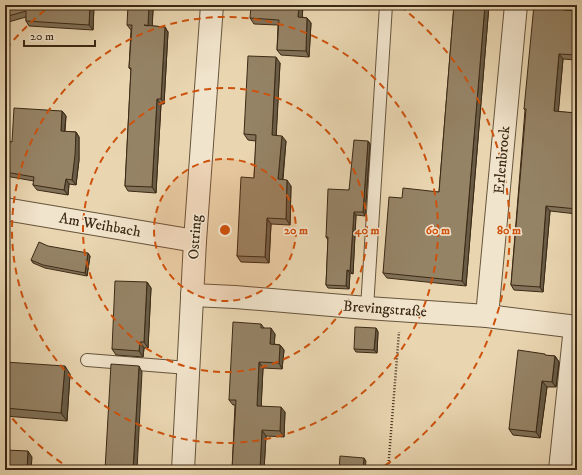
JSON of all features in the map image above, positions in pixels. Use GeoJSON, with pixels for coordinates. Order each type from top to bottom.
{"type":"FeatureCollection","features":[{"type":"Feature","properties":{"kind":"street","name":"Ostring"},"geometry":{"type":"LineString","coordinates":[[184,470],[195,241],[212,5]]}},
{"type":"Feature","properties":{"kind":"street","name":"Erlenbrock"},"geometry":{"type":"LineString","coordinates":[[487,316],[516,5]]}},
{"type":"Feature","properties":{"kind":"street","name":"Am Weihbach"},"geometry":{"type":"LineString","coordinates":[[5,209],[195,241]]}},
{"type":"Feature","properties":{"kind":"street","name":"Brevingstraße"},"geometry":{"type":"LineString","coordinates":[[192,294],[487,316],[576,327]]}},
{"type":"Feature","properties":{"kind":"street"},"geometry":{"type":"LineString","coordinates":[[560,470],[576,327]]}},
{"type":"Feature","properties":{"kind":"lane"},"geometry":{"type":"LineString","coordinates":[[367,308],[386,5]]}},
{"type":"Feature","properties":{"kind":"lane"},"geometry":{"type":"LineString","coordinates":[[87,360],[188,368]]}},
{"type":"Feature","properties":{"kind":"path"},"geometry":{"type":"LineString","coordinates":[[388,470],[400,310]]}},
{"type":"Feature","properties":{"kind":"building"},"geometry":{"type":"Polygon","coordinates":[[[5,5],[90,5],[89,25],[26,21],[26,11],[5,17],[5,5]]]}},
{"type":"Feature","properties":{"kind":"building"},"geometry":{"type":"Polygon","coordinates":[[[128,5],[149,5],[148,25],[165,27],[161,99],[157,99],[152,187],[125,186],[132,25],[127,25],[128,5]]]}},
{"type":"Feature","properties":{"kind":"building"},"geometry":{"type":"Polygon","coordinates":[[[251,5],[299,5],[298,17],[307,18],[306,51],[277,50],[279,20],[250,18],[251,5]]]}},
{"type":"Feature","properties":{"kind":"building"},"geometry":{"type":"Polygon","coordinates":[[[454,5],[485,5],[462,281],[383,273],[389,197],[402,198],[403,188],[439,192],[454,5]]]}},
{"type":"Feature","properties":{"kind":"building"},"geometry":{"type":"Polygon","coordinates":[[[534,5],[563,5],[563,10],[577,11],[577,55],[559,54],[554,111],[577,113],[577,209],[546,206],[540,287],[511,285],[526,109],[524,109],[534,5]]]}},
{"type":"Feature","properties":{"kind":"building"},"geometry":{"type":"Polygon","coordinates":[[[248,56],[276,57],[272,135],[282,136],[278,179],[287,180],[286,219],[267,218],[265,257],[237,256],[241,177],[254,178],[256,135],[244,134],[248,56]]]}},
{"type":"Feature","properties":{"kind":"building"},"geometry":{"type":"Polygon","coordinates":[[[14,108],[62,111],[61,131],[76,132],[72,180],[66,179],[64,190],[33,185],[34,177],[5,172],[5,141],[12,142],[14,108]]]}},
{"type":"Feature","properties":{"kind":"building"},"geometry":{"type":"Polygon","coordinates":[[[354,140],[368,141],[363,212],[354,212],[350,271],[347,270],[346,286],[326,285],[328,189],[349,190],[354,140]]]}},
{"type":"Feature","properties":{"kind":"building"},"geometry":{"type":"Polygon","coordinates":[[[39,242],[48,246],[88,253],[85,273],[43,265],[31,260],[39,242]]]}},
{"type":"Feature","properties":{"kind":"building"},"geometry":{"type":"Polygon","coordinates":[[[115,281],[147,282],[144,342],[140,342],[139,351],[112,349],[115,281]]]}},
{"type":"Feature","properties":{"kind":"building"},"geometry":{"type":"Polygon","coordinates":[[[233,322],[261,324],[261,328],[271,328],[270,344],[280,345],[279,363],[259,362],[257,406],[281,407],[280,431],[262,430],[260,470],[232,470],[236,400],[229,400],[233,322]]]}},
{"type":"Feature","properties":{"kind":"building"},"geometry":{"type":"Polygon","coordinates":[[[355,327],[376,328],[374,350],[354,349],[355,327]]]}},
{"type":"Feature","properties":{"kind":"building"},"geometry":{"type":"Polygon","coordinates":[[[518,350],[555,356],[552,382],[542,381],[536,432],[509,429],[518,350]]]}},
{"type":"Feature","properties":{"kind":"building"},"geometry":{"type":"Polygon","coordinates":[[[5,362],[65,366],[61,413],[5,408],[5,362]]]}},
{"type":"Feature","properties":{"kind":"building"},"geometry":{"type":"Polygon","coordinates":[[[111,364],[139,366],[133,470],[105,470],[111,364]]]}},
{"type":"Feature","properties":{"kind":"building"},"geometry":{"type":"Polygon","coordinates":[[[5,450],[28,451],[27,469],[5,470],[5,450]]]}},
{"type":"Feature","properties":{"kind":"building"},"geometry":{"type":"Polygon","coordinates":[[[340,456],[364,458],[363,470],[339,470],[340,456]]]}}]}
